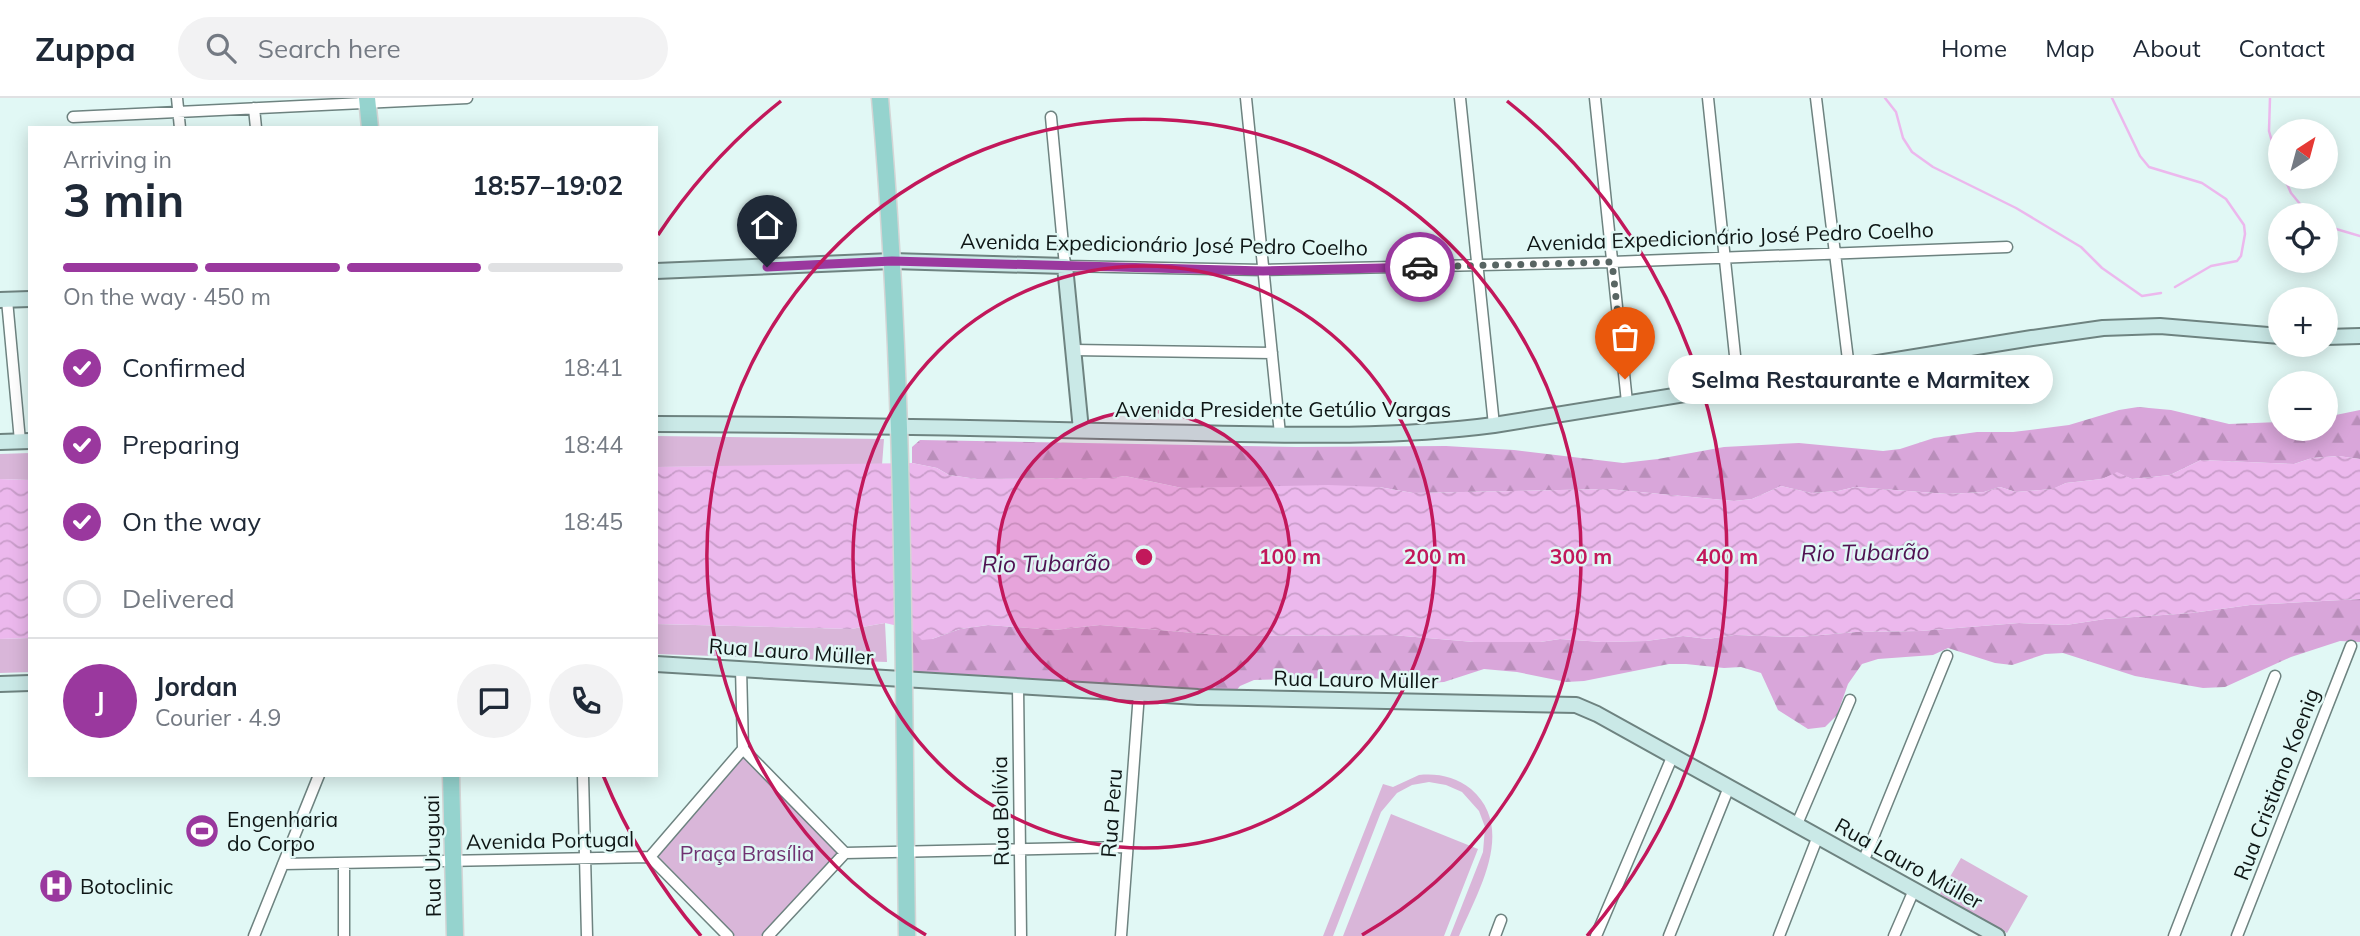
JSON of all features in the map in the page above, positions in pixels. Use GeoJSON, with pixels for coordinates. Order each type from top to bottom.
{"type":"FeatureCollection","features":[{"type":"Feature","properties":{"kind":"main road"},"geometry":{"type":"LineString","coordinates":[[880,98],[892,261],[899,432],[907,936]]}},
{"type":"Feature","properties":{"kind":"main road"},"geometry":{"type":"LineString","coordinates":[[367,100],[370,126]]}},
{"type":"Feature","properties":{"kind":"main road","name":"Avenida Expedicionário José Pedro Coelho"},"geometry":{"type":"LineString","coordinates":[[658,271],[892,261],[1065,266]]}},
{"type":"Feature","properties":{"kind":"main road"},"geometry":{"type":"LineString","coordinates":[[1065,266],[1081,430]]}},
{"type":"Feature","properties":{"kind":"main road"},"geometry":{"type":"LineString","coordinates":[[4,300],[28,299]]}},
{"type":"Feature","properties":{"kind":"main road","name":"Avenida Presidente Getúlio Vargas"},"geometry":{"type":"LineString","coordinates":[[658,424],[899,432],[1081,430],[1417,434],[1494,425],[1738,384],[2103,328],[2160,326],[2268,335]]}},
{"type":"Feature","properties":{"kind":"main road"},"geometry":{"type":"LineString","coordinates":[[2338,337],[2360,336]]}},
{"type":"Feature","properties":{"kind":"main road"},"geometry":{"type":"LineString","coordinates":[[0,442],[25,441]]}},
{"type":"Feature","properties":{"kind":"main road","name":"Rua Lauro Müller"},"geometry":{"type":"LineString","coordinates":[[658,664],[1253,699],[1576,705],[1673,755],[1997,936]]}},
{"type":"Feature","properties":{"kind":"main road"},"geometry":{"type":"LineString","coordinates":[[0,684],[28,683]]}},
{"type":"Feature","properties":{"kind":"main road","name":"Rua Uruguai"},"geometry":{"type":"LineString","coordinates":[[452,777],[455,936]]}},
{"type":"Feature","properties":{"kind":"street"},"geometry":{"type":"LineString","coordinates":[[177,98],[180,126]]}},
{"type":"Feature","properties":{"kind":"street"},"geometry":{"type":"LineString","coordinates":[[73,117],[367,100],[467,98]]}},
{"type":"Feature","properties":{"kind":"street"},"geometry":{"type":"LineString","coordinates":[[1245,98],[1280,434]]}},
{"type":"Feature","properties":{"kind":"street"},"geometry":{"type":"LineString","coordinates":[[1460,98],[1494,425]]}},
{"type":"Feature","properties":{"kind":"street"},"geometry":{"type":"LineString","coordinates":[[1595,98],[1628,402]]}},
{"type":"Feature","properties":{"kind":"street"},"geometry":{"type":"LineString","coordinates":[[1708,98],[1738,384]]}},
{"type":"Feature","properties":{"kind":"street"},"geometry":{"type":"LineString","coordinates":[[1816,98],[1849,368]]}},
{"type":"Feature","properties":{"kind":"street"},"geometry":{"type":"LineString","coordinates":[[254,108],[256,126]]}},
{"type":"Feature","properties":{"kind":"street"},"geometry":{"type":"LineString","coordinates":[[1051,117],[1065,266]]}},
{"type":"Feature","properties":{"kind":"street","name":"Avenida Expedicionário José Pedro Coelho"},"geometry":{"type":"LineString","coordinates":[[1065,266],[1263,271],[1612,262],[2007,247]]}},
{"type":"Feature","properties":{"kind":"street"},"geometry":{"type":"LineString","coordinates":[[4,300],[25,441]]}},
{"type":"Feature","properties":{"kind":"street"},"geometry":{"type":"LineString","coordinates":[[1073,349],[1272,353]]}},
{"type":"Feature","properties":{"kind":"street","name":"Rua Cristiano Koenig"},"geometry":{"type":"LineString","coordinates":[[2238,936],[2351,646]]}},
{"type":"Feature","properties":{"kind":"street"},"geometry":{"type":"LineString","coordinates":[[1863,862],[1947,656]]}},
{"type":"Feature","properties":{"kind":"street"},"geometry":{"type":"LineString","coordinates":[[728,936],[650,857],[743,749],[741,668]]}},
{"type":"Feature","properties":{"kind":"street"},"geometry":{"type":"LineString","coordinates":[[2174,936],[2275,676]]}},
{"type":"Feature","properties":{"kind":"street","name":"Rua Bolívia"},"geometry":{"type":"LineString","coordinates":[[1018,686],[1021,936]]}},
{"type":"Feature","properties":{"kind":"street","name":"Rua Peru"},"geometry":{"type":"LineString","coordinates":[[1121,936],[1139,693]]}},
{"type":"Feature","properties":{"kind":"street"},"geometry":{"type":"LineString","coordinates":[[1797,824],[1850,700]]}},
{"type":"Feature","properties":{"kind":"street"},"geometry":{"type":"LineString","coordinates":[[743,749],[845,853]]}},
{"type":"Feature","properties":{"kind":"street"},"geometry":{"type":"LineString","coordinates":[[1596,936],[1673,755]]}},
{"type":"Feature","properties":{"kind":"street"},"geometry":{"type":"LineString","coordinates":[[254,936],[318,777]]}},
{"type":"Feature","properties":{"kind":"street"},"geometry":{"type":"LineString","coordinates":[[583,777],[587,936]]}},
{"type":"Feature","properties":{"kind":"street"},"geometry":{"type":"LineString","coordinates":[[1669,936],[1729,787]]}},
{"type":"Feature","properties":{"kind":"street"},"geometry":{"type":"LineString","coordinates":[[1779,936],[1818,836]]}},
{"type":"Feature","properties":{"kind":"street"},"geometry":{"type":"LineString","coordinates":[[768,936],[845,853],[1128,847]]}},
{"type":"Feature","properties":{"kind":"street","name":"Avenida Portugal"},"geometry":{"type":"LineString","coordinates":[[283,864],[650,857]]}},
{"type":"Feature","properties":{"kind":"street"},"geometry":{"type":"LineString","coordinates":[[344,863],[344,936]]}},
{"type":"Feature","properties":{"kind":"street"},"geometry":{"type":"LineString","coordinates":[[1894,936],[1914,890]]}},
{"type":"Feature","properties":{"kind":"street"},"geometry":{"type":"LineString","coordinates":[[1495,936],[1501,920]]}},
{"type":"Feature","properties":{"kind":"green space"},"geometry":{"type":"Polygon","coordinates":[[[2138,407],[2171,410],[2229,424],[2268,422],[2268,441],[2338,441],[2338,415],[2360,410],[2360,459],[2338,456],[2312,458],[2294,464],[2201,460],[2170,475],[2132,479],[2117,473],[2102,479],[2066,483],[2053,489],[2016,492],[2000,487],[1984,492],[1948,494],[1855,487],[1811,493],[1781,486],[1752,499],[1734,501],[1608,489],[1413,493],[1379,487],[1182,488],[1125,476],[977,479],[949,475],[937,468],[912,463],[912,447],[920,440],[1296,447],[1446,446],[1514,450],[1623,463],[1724,447],[1799,443],[1883,451],[1900,449],[1934,438],[2069,425],[2138,407]]]}},
{"type":"Feature","properties":{"kind":"green space"},"geometry":{"type":"Polygon","coordinates":[[[658,436],[884,439],[882,465],[658,467],[658,436]]]}},
{"type":"Feature","properties":{"kind":"green space"},"geometry":{"type":"Polygon","coordinates":[[[28,453],[28,480],[0,479],[0,454],[28,453]]]}},
{"type":"Feature","properties":{"kind":"green space"},"geometry":{"type":"Polygon","coordinates":[[[2360,599],[2360,642],[2340,641],[2291,657],[2225,687],[2203,688],[2135,676],[2063,653],[2045,654],[2012,665],[1995,663],[1948,648],[1933,655],[1878,659],[1862,664],[1848,684],[1837,715],[1825,727],[1808,729],[1778,710],[1761,673],[1741,667],[1669,664],[1584,681],[1566,682],[1517,672],[1484,669],[1444,682],[1410,684],[1367,677],[1254,680],[1240,686],[1235,692],[913,674],[910,671],[911,629],[932,639],[960,629],[988,625],[1054,630],[1100,625],[1230,636],[1392,635],[1474,642],[1540,642],[1560,639],[1602,642],[1646,641],[1683,636],[1708,639],[1734,635],[1798,637],[2019,623],[2066,625],[2250,605],[2360,599]]]}},
{"type":"Feature","properties":{"kind":"green space"},"geometry":{"type":"Polygon","coordinates":[[[885,623],[887,662],[658,654],[658,624],[851,629],[885,623]]]}},
{"type":"Feature","properties":{"kind":"green space"},"geometry":{"type":"Polygon","coordinates":[[[28,638],[28,672],[0,673],[0,639],[28,638]]]}},
{"type":"Feature","properties":{"kind":"green space","name":"Praça Brasília"},"geometry":{"type":"Polygon","coordinates":[[[743,755],[839,852],[761,936],[735,936],[656,854],[743,755]]]}},
{"type":"Feature","properties":{"kind":"green space"},"geometry":{"type":"Polygon","coordinates":[[[1419,775],[1446,777],[1471,789],[1484,805],[1491,823],[1489,861],[1459,936],[1450,936],[1483,852],[1485,827],[1479,811],[1462,792],[1429,782],[1412,785],[1397,793],[1381,812],[1333,936],[1323,936],[1383,784],[1393,787],[1419,775]]]}},
{"type":"Feature","properties":{"kind":"green space"},"geometry":{"type":"Polygon","coordinates":[[[1391,814],[1478,849],[1444,936],[1343,936],[1391,814]]]}},
{"type":"Feature","properties":{"kind":"green space"},"geometry":{"type":"Polygon","coordinates":[[[1961,858],[2028,896],[2007,933],[1940,894],[1961,858]]]}},
{"type":"Feature","properties":{"kind":"water","name":"Rio Tubarão"},"geometry":{"type":"Polygon","coordinates":[[[2339,456],[2360,459],[2360,599],[2250,605],[2066,625],[2019,623],[1798,637],[1734,635],[1708,639],[1683,636],[1646,641],[1602,642],[1560,639],[1540,642],[1474,642],[1392,635],[1230,636],[1100,625],[1054,630],[988,625],[960,629],[922,640],[911,629],[885,623],[851,629],[658,624],[658,467],[912,463],[937,468],[949,475],[977,479],[1125,476],[1182,488],[1328,485],[1379,487],[1413,493],[1608,489],[1734,501],[1752,499],[1781,486],[1811,493],[1855,487],[1948,494],[1984,492],[2000,487],[2016,492],[2052,489],[2066,483],[2102,479],[2117,472],[2132,479],[2170,475],[2201,460],[2294,464],[2312,458],[2339,456]]]}},
{"type":"Feature","properties":{"kind":"water"},"geometry":{"type":"Polygon","coordinates":[[[0,479],[28,480],[28,638],[0,639],[0,479]]]}},
{"type":"Feature","properties":{"kind":"waterway"},"geometry":{"type":"LineString","coordinates":[[1885,98],[1896,112],[1903,138],[1912,152],[1933,167],[2016,208],[2081,247],[2102,268],[2142,296],[2161,293]]}},
{"type":"Feature","properties":{"kind":"waterway"},"geometry":{"type":"LineString","coordinates":[[2112,98],[2140,156],[2149,167],[2202,183],[2226,199],[2244,225],[2241,256],[2237,261],[2211,266],[2175,287]]}},
{"type":"Feature","properties":{"kind":"waterway"},"geometry":{"type":"LineString","coordinates":[[2269,119],[2270,98]]}},
{"type":"Feature","properties":{"kind":"waterway"},"geometry":{"type":"LineString","coordinates":[[2289,189],[2299,203]]}},
{"type":"Feature","properties":{"kind":"waterway"},"geometry":{"type":"LineString","coordinates":[[2338,230],[2360,236]]}},
{"type":"Feature","properties":{"kind":"way so far"},"geometry":{"type":"LineString","coordinates":[[1420,267],[1612,262],[1625,379]]}},
{"type":"Feature","properties":{"kind":"place","name":"Selma Restaurante e Marmitex"},"geometry":{"type":"Point","coordinates":[1625,379]}},
{"type":"Feature","properties":{"kind":"place","name":"Engenharia do Corpo"},"geometry":{"type":"Point","coordinates":[202,831]}},
{"type":"Feature","properties":{"kind":"place","name":"Botoclinic"},"geometry":{"type":"Point","coordinates":[56,886]}},
{"type":"Feature","properties":{"kind":"route"},"geometry":{"type":"LineString","coordinates":[[767,267],[892,261],[1263,271],[1420,267]]}}]}
